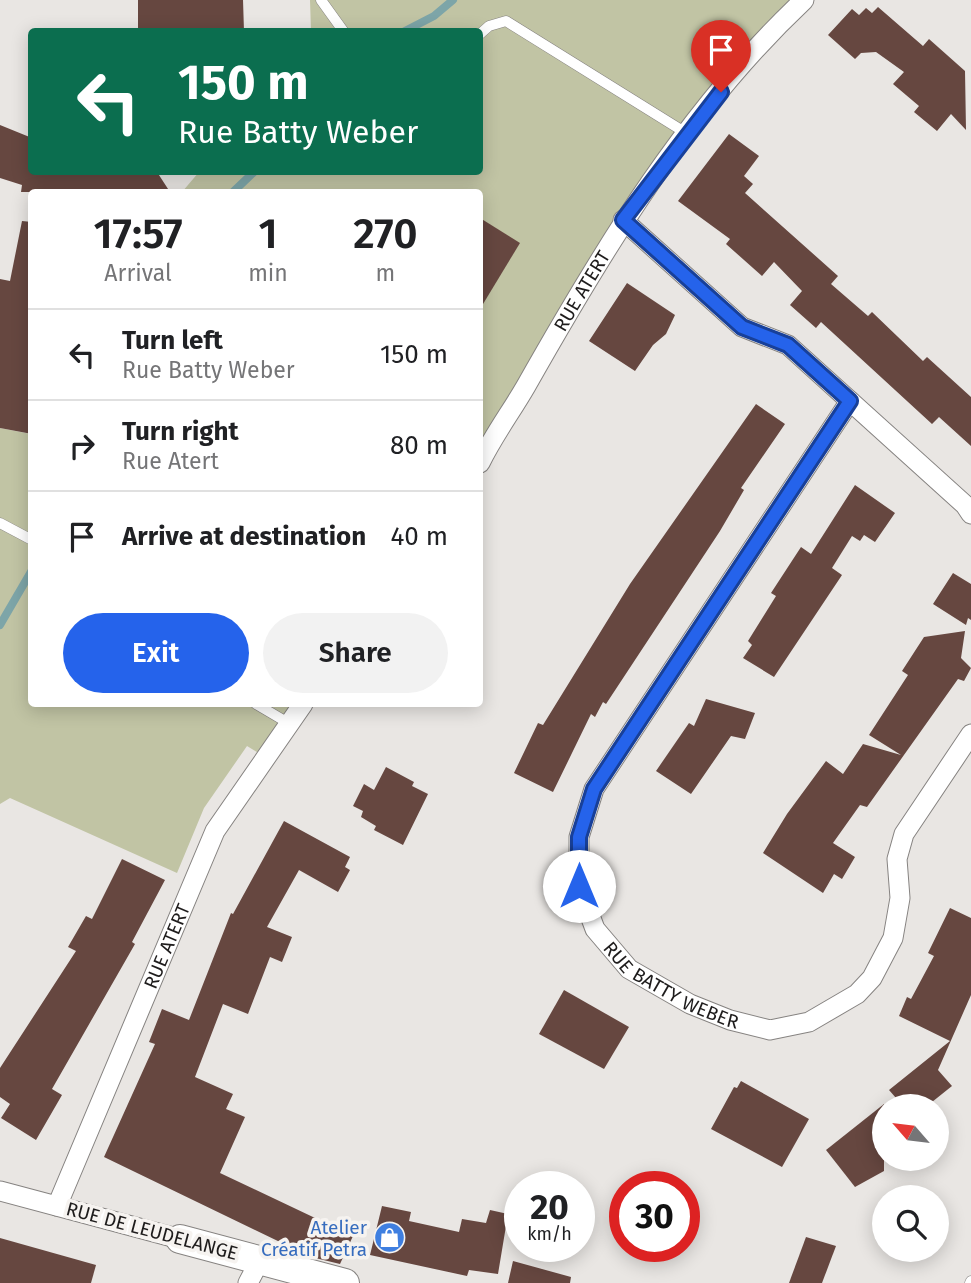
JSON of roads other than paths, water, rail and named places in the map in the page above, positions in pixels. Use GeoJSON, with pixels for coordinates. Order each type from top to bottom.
{"type":"FeatureCollection","features":[{"type":"Feature","properties":{"kind":"street","name":"RUE ATERT"},"geometry":{"type":"LineString","coordinates":[[483,458],[623,220],[686,133],[766,36],[804,0]]}},
{"type":"Feature","properties":{"kind":"street"},"geometry":{"type":"LineString","coordinates":[[623,220],[742,327],[788,345],[965,505],[971,514]]}},
{"type":"Feature","properties":{"kind":"street","name":"RUE BATTY WEBER"},"geometry":{"type":"LineString","coordinates":[[850,401],[594,789],[579,837],[579,886],[595,929],[629,969],[690,1004],[730,1020],[770,1030],[809,1022],[857,994],[872,978],[893,938],[900,898],[897,859],[904,834],[971,734]]}},
{"type":"Feature","properties":{"kind":"street","name":"RUE ATERT"},"geometry":{"type":"LineString","coordinates":[[57,1206],[215,831],[301,707]]}},
{"type":"Feature","properties":{"kind":"street","name":"RUE DE LEUDELANGE"},"geometry":{"type":"LineString","coordinates":[[0,1191],[180,1239],[254,1271],[345,1283]]}},
{"type":"Feature","properties":{"kind":"lane"},"geometry":{"type":"LineString","coordinates":[[321,0],[341,28]]}},
{"type":"Feature","properties":{"kind":"lane"},"geometry":{"type":"LineString","coordinates":[[483,31],[489,26],[506,21],[686,133]]}},
{"type":"Feature","properties":{"kind":"lane"},"geometry":{"type":"LineString","coordinates":[[0,523],[28,538]]}},
{"type":"Feature","properties":{"kind":"lane"},"geometry":{"type":"LineString","coordinates":[[261,707],[290,724]]}},
{"type":"Feature","properties":{"kind":"waterway"},"geometry":{"type":"LineString","coordinates":[[411,28],[434,16],[453,0]]}},
{"type":"Feature","properties":{"kind":"waterway"},"geometry":{"type":"LineString","coordinates":[[236,189],[251,175]]}},
{"type":"Feature","properties":{"kind":"waterway"},"geometry":{"type":"LineString","coordinates":[[0,625],[28,577]]}},
{"type":"Feature","properties":{"kind":"place","name":"Atelier Créatif Petra"},"geometry":{"type":"Point","coordinates":[390,1238]}}]}
